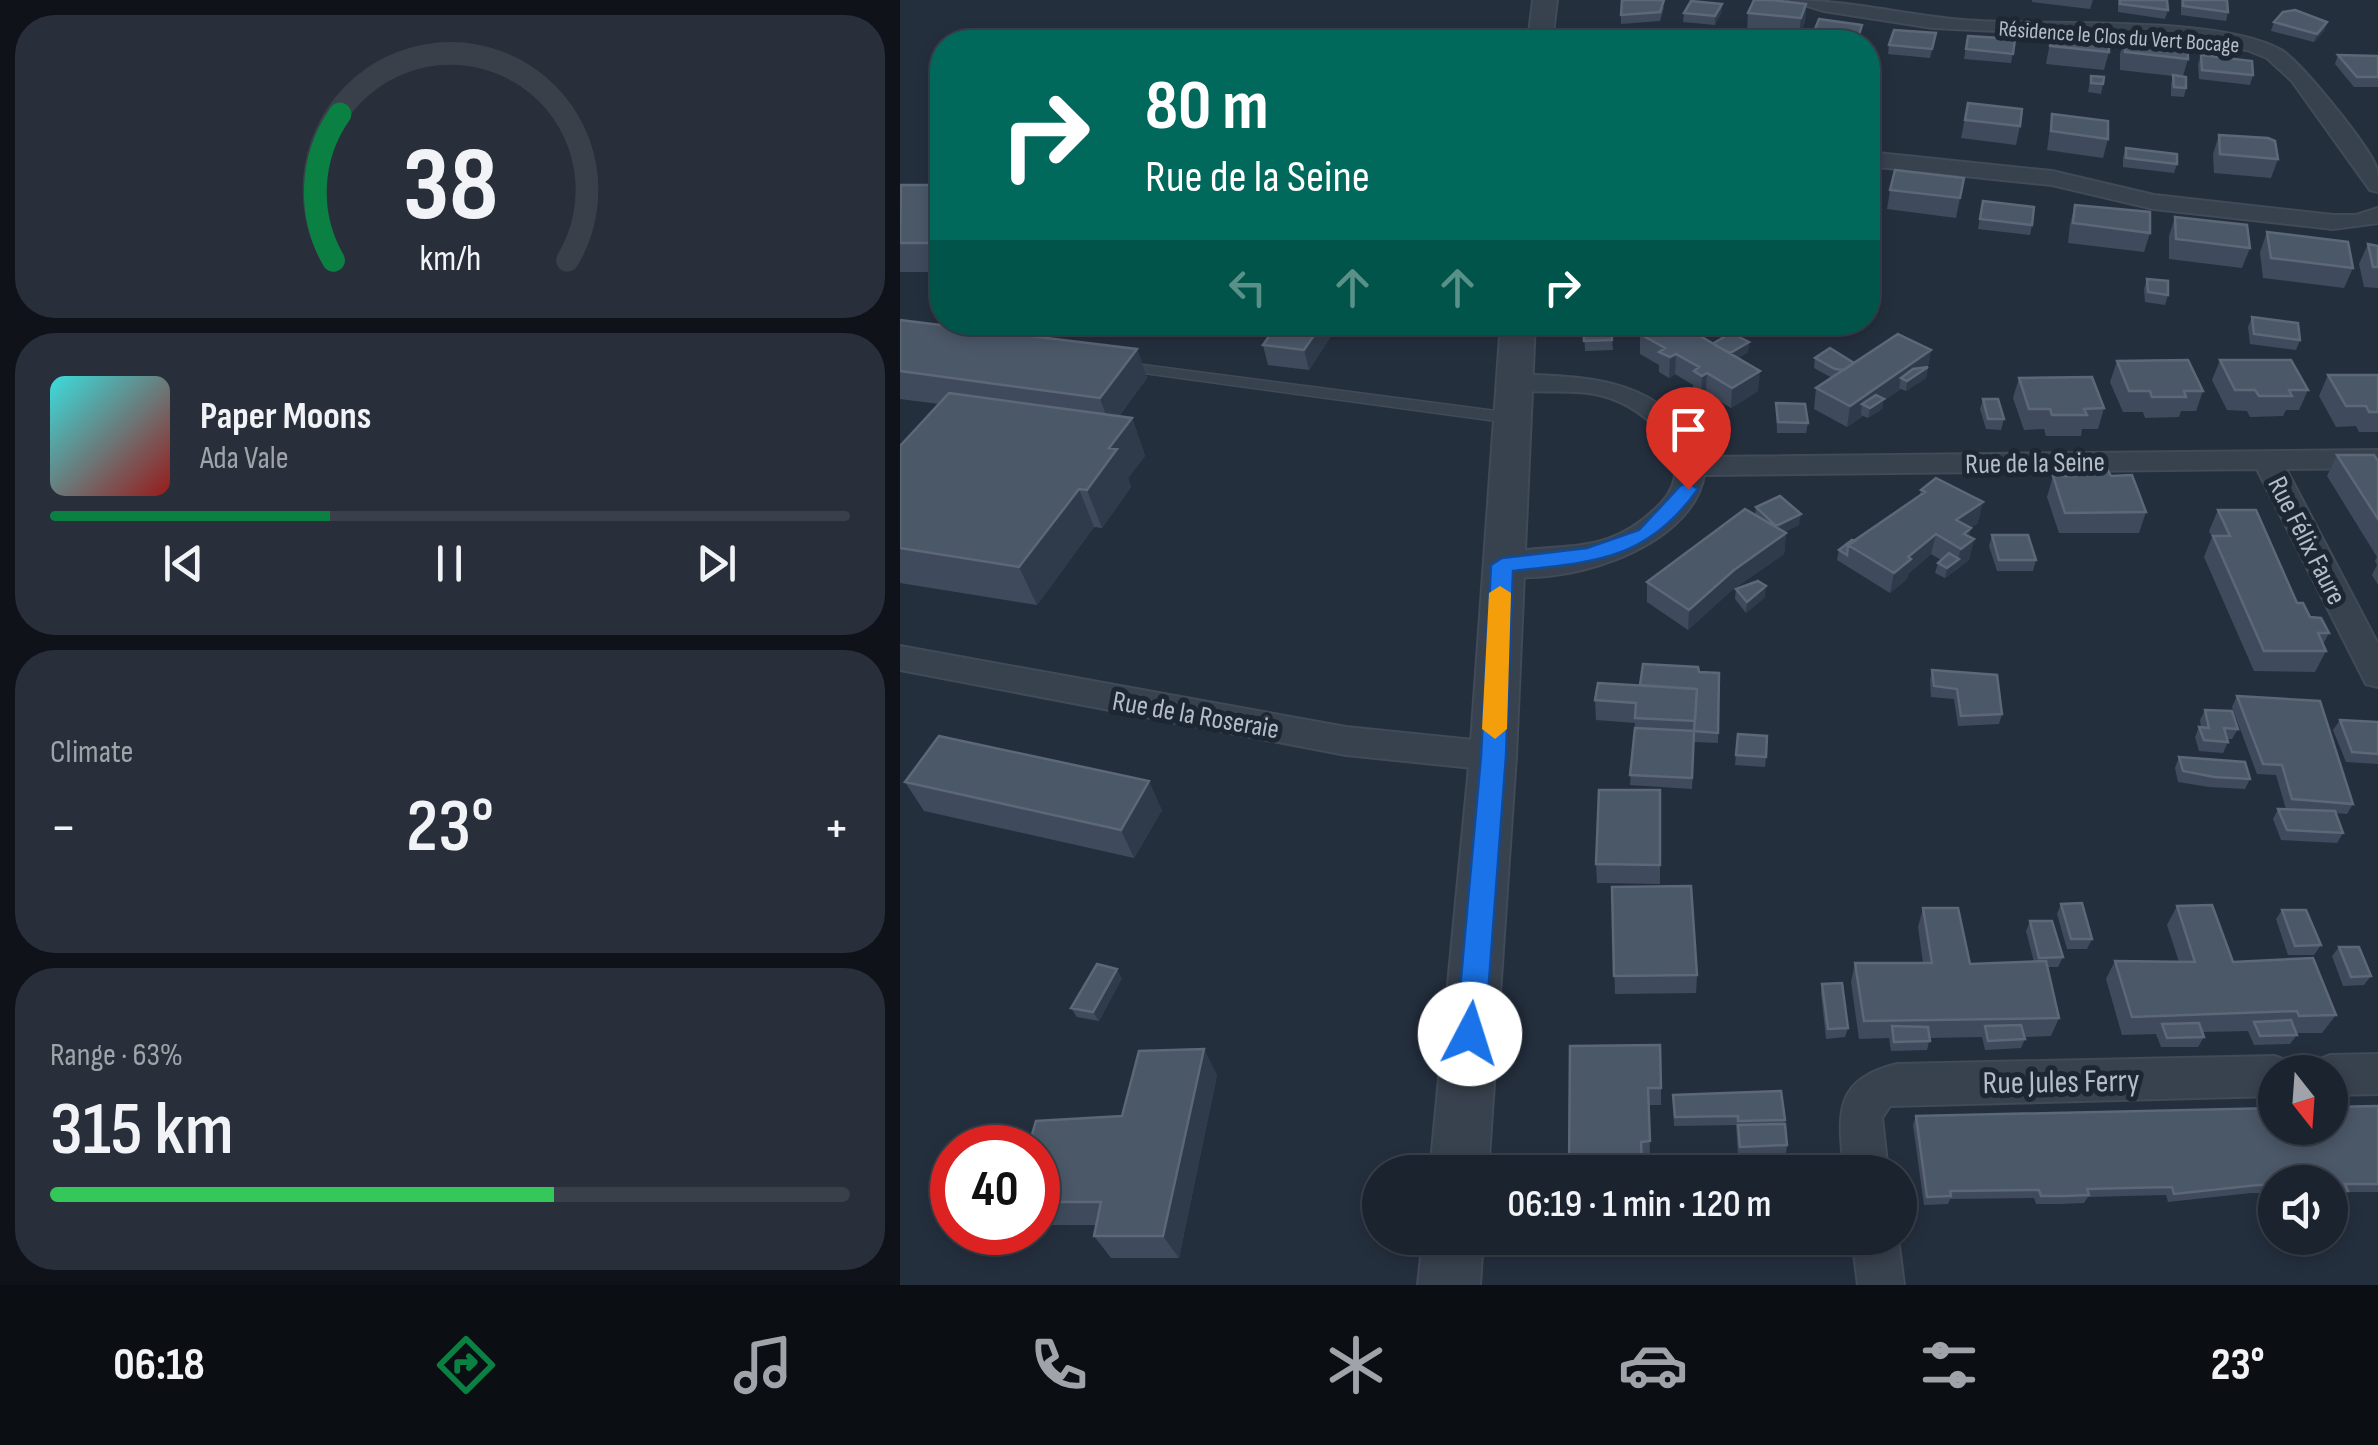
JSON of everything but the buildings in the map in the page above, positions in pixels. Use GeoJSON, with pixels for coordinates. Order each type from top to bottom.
{"type":"FeatureCollection","features":[{"type":"Feature","properties":{"kind":"street"},"geometry":{"type":"LineString","coordinates":[[1541,30],[1545,0]]}},
{"type":"Feature","properties":{"kind":"street","name":"Résidence le Clos du Vert Bocage"},"geometry":{"type":"LineString","coordinates":[[1797,0],[1881,16],[2013,29],[2095,30],[2257,47],[2284,60],[2378,185]]}},
{"type":"Feature","properties":{"kind":"street"},"geometry":{"type":"LineString","coordinates":[[1880,160],[2052,178],[2154,202],[2333,222],[2359,222],[2378,215]]}},
{"type":"Feature","properties":{"kind":"street"},"geometry":{"type":"LineString","coordinates":[[1460,1155],[1494,756],[1517,335]]}},
{"type":"Feature","properties":{"kind":"street"},"geometry":{"type":"LineString","coordinates":[[1502,565],[1589,556],[1647,535],[1688,489],[1691,466],[1662,418],[1634,398],[1599,387],[1512,400]]}},
{"type":"Feature","properties":{"kind":"street","name":"Rue Félix Faure"},"geometry":{"type":"LineString","coordinates":[[2266,459],[2378,674]]}},
{"type":"Feature","properties":{"kind":"street","name":"Rue de la Seine"},"geometry":{"type":"LineString","coordinates":[[1691,466],[2378,459]]}},
{"type":"Feature","properties":{"kind":"street","name":"Rue de la Roseraie"},"geometry":{"type":"LineString","coordinates":[[900,658],[1346,740],[1494,756]]}},
{"type":"Feature","properties":{"kind":"street"},"geometry":{"type":"LineString","coordinates":[[2348,1075],[2378,1074]]}},
{"type":"Feature","properties":{"kind":"street","name":"Rue Jules Ferry"},"geometry":{"type":"LineString","coordinates":[[1864,1155],[1860,1113],[1877,1089],[1897,1084],[2258,1076]]}},
{"type":"Feature","properties":{"kind":"street"},"geometry":{"type":"LineString","coordinates":[[1450,1285],[1452,1255]]}},
{"type":"Feature","properties":{"kind":"street"},"geometry":{"type":"LineString","coordinates":[[1877,1255],[1881,1285]]}},
{"type":"Feature","properties":{"kind":"lane"},"geometry":{"type":"LineString","coordinates":[[1096,363],[1512,400]]}},
{"type":"Feature","properties":{"kind":"slow traffic"},"geometry":{"type":"LineString","coordinates":[[1495,729],[1500,593]]}},
{"type":"Feature","properties":{"kind":"route"},"geometry":{"type":"LineString","coordinates":[[1470,1034],[1494,756],[1502,565],[1589,556],[1647,535],[1688,489]]}}]}
